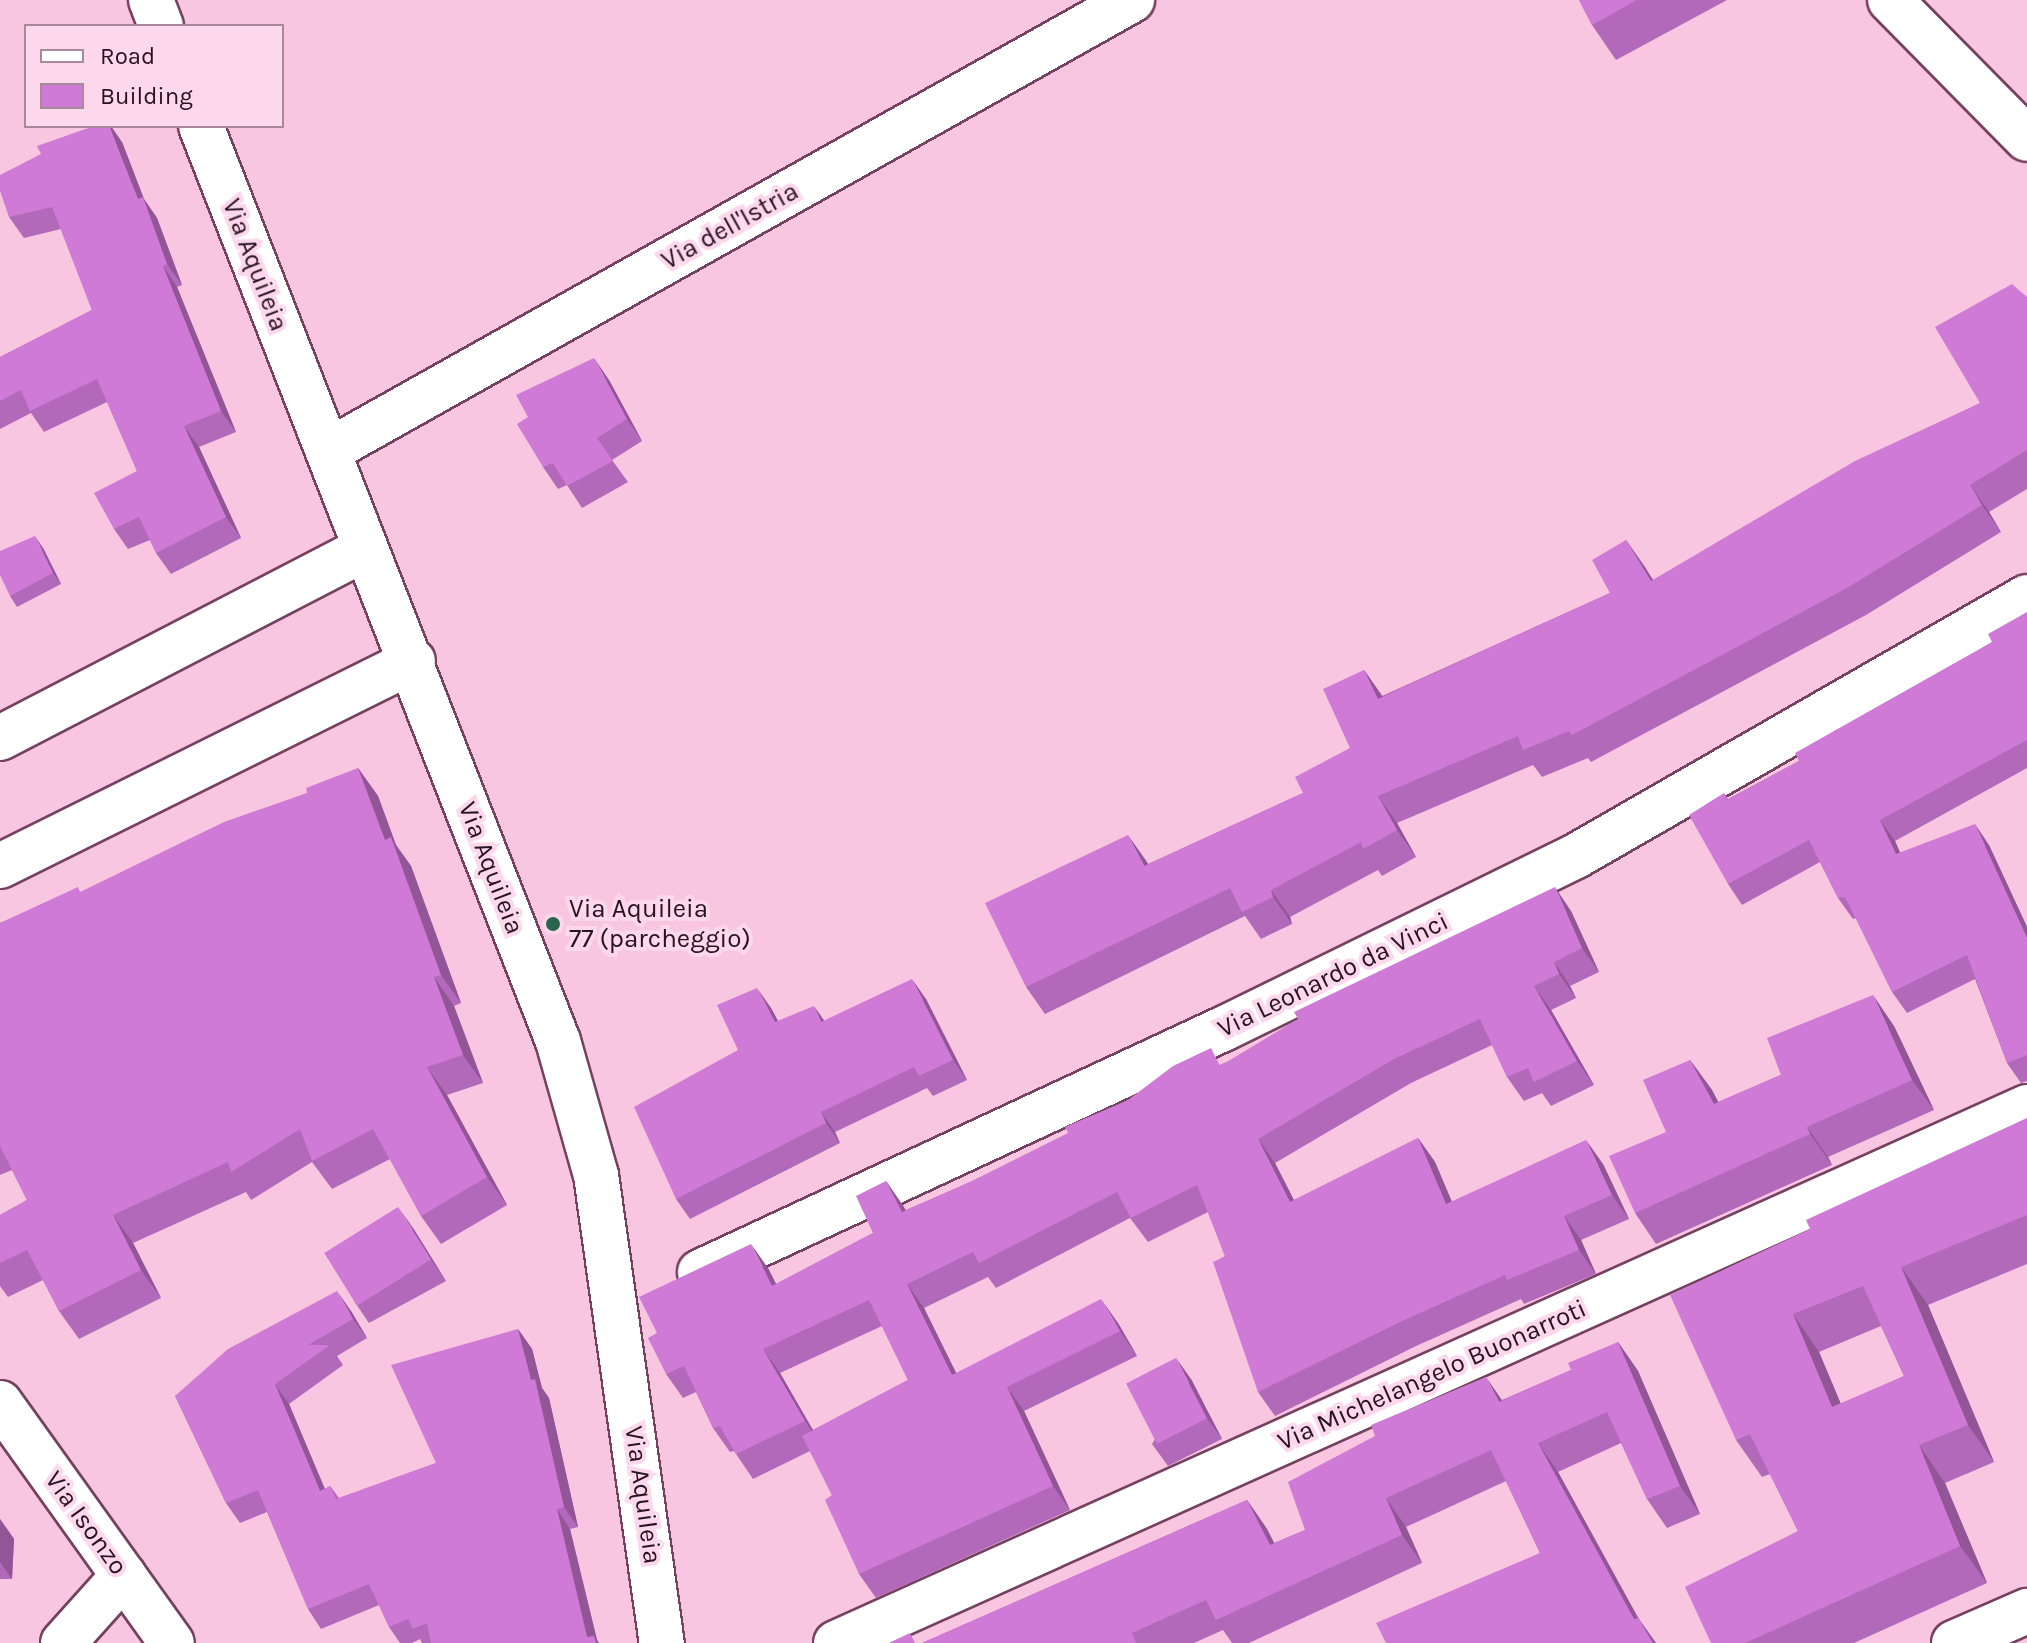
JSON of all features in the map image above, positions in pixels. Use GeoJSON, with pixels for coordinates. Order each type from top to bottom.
{"type":"FeatureCollection","features":[{"type":"Feature","properties":{"kind":"street"},"geometry":{"type":"LineString","coordinates":[[151,0],[160,24]]}},
{"type":"Feature","properties":{"kind":"street"},"geometry":{"type":"LineString","coordinates":[[1890,0],[2027,139]]}},
{"type":"Feature","properties":{"kind":"street","name":"Via dell'Istria"},"geometry":{"type":"LineString","coordinates":[[328,451],[1112,5]]}},
{"type":"Feature","properties":{"kind":"street","name":"Via Aquileia"},"geometry":{"type":"LineString","coordinates":[[202,128],[365,549],[413,661],[558,1041],[596,1175],[618,1311],[662,1643]]}},
{"type":"Feature","properties":{"kind":"street"},"geometry":{"type":"LineString","coordinates":[[0,738],[365,549]]}},
{"type":"Feature","properties":{"kind":"street","name":"Via Leonardo da Vinci"},"geometry":{"type":"LineString","coordinates":[[618,1311],[1225,1028],[1576,856],[2027,597]]}},
{"type":"Feature","properties":{"kind":"street"},"geometry":{"type":"LineString","coordinates":[[0,866],[413,661]]}},
{"type":"Feature","properties":{"kind":"street","name":"Via Michelangelo Buonarroti"},"geometry":{"type":"LineString","coordinates":[[836,1643],[2027,1107]]}},
{"type":"Feature","properties":{"kind":"street","name":"Via Isonzo"},"geometry":{"type":"LineString","coordinates":[[0,1403],[172,1643]]}},
{"type":"Feature","properties":{"kind":"street"},"geometry":{"type":"LineString","coordinates":[[63,1643],[124,1575]]}},
{"type":"Feature","properties":{"kind":"street"},"geometry":{"type":"LineString","coordinates":[[1954,1643],[2027,1611]]}},
{"type":"Feature","properties":{"kind":"building"},"geometry":{"type":"Polygon","coordinates":[[[1579,0],[1637,0],[1592,25],[1579,0]]]}},
{"type":"Feature","properties":{"kind":"building"},"geometry":{"type":"Polygon","coordinates":[[[88,128],[110,128],[138,199],[143,197],[167,264],[163,266],[221,411],[184,426],[226,517],[156,553],[139,517],[114,529],[94,493],[137,471],[97,379],[30,411],[21,390],[0,401],[0,357],[92,310],[52,207],[9,217],[0,191],[0,175],[41,154],[37,146],[88,128]]]}},
{"type":"Feature","properties":{"kind":"building"},"geometry":{"type":"Polygon","coordinates":[[[2012,284],[2027,297],[2027,450],[1970,485],[1982,505],[1847,588],[1572,735],[1569,731],[1523,750],[1518,736],[1378,796],[1397,830],[1363,849],[1361,842],[1271,890],[1273,897],[1242,912],[1230,888],[1026,987],[985,903],[1128,835],[1144,866],[1303,793],[1295,777],[1350,748],[1323,689],[1364,670],[1378,699],[1610,593],[1592,560],[1626,540],[1651,581],[1855,461],[1980,403],[1935,327],[2012,284]]]}},
{"type":"Feature","properties":{"kind":"building"},"geometry":{"type":"Polygon","coordinates":[[[594,358],[627,419],[597,438],[613,461],[567,486],[553,463],[543,467],[517,424],[528,417],[516,395],[594,358]]]}},
{"type":"Feature","properties":{"kind":"building"},"geometry":{"type":"Polygon","coordinates":[[[35,536],[53,573],[10,596],[0,575],[0,551],[35,536]]]}},
{"type":"Feature","properties":{"kind":"building"},"geometry":{"type":"Polygon","coordinates":[[[2027,612],[2027,740],[1880,820],[1896,854],[1975,824],[2027,938],[2027,1055],[2007,1063],[1967,955],[1892,992],[1845,897],[1838,898],[1809,840],[1728,884],[1689,815],[1724,793],[1727,800],[1799,761],[1795,753],[1992,642],[1988,634],[2027,612]]]}},
{"type":"Feature","properties":{"kind":"building"},"geometry":{"type":"Polygon","coordinates":[[[358,768],[385,840],[391,837],[441,975],[434,977],[463,1055],[427,1067],[487,1177],[421,1216],[373,1129],[312,1161],[300,1129],[231,1172],[228,1162],[113,1215],[141,1270],[59,1311],[27,1250],[0,1263],[0,1215],[27,1200],[0,1146],[0,923],[78,887],[80,892],[224,822],[307,793],[306,788],[358,768]]]}},
{"type":"Feature","properties":{"kind":"building"},"geometry":{"type":"Polygon","coordinates":[[[1555,887],[1582,948],[1554,962],[1559,974],[1534,986],[1577,1061],[1534,1082],[1528,1068],[1507,1077],[1480,1019],[1394,1059],[1258,1139],[1290,1202],[1418,1138],[1446,1204],[1586,1140],[1612,1195],[1564,1216],[1579,1250],[1507,1280],[1505,1275],[1400,1322],[1258,1392],[1213,1262],[1225,1256],[1197,1185],[1131,1218],[1117,1192],[979,1263],[973,1252],[907,1284],[952,1375],[1101,1299],[1120,1331],[1007,1387],[1053,1486],[859,1574],[825,1500],[832,1495],[802,1436],[908,1380],[869,1300],[763,1349],[805,1421],[736,1454],[720,1426],[713,1428],[684,1366],[666,1374],[648,1338],[657,1333],[639,1297],[751,1244],[772,1286],[873,1233],[856,1196],[886,1181],[902,1212],[970,1182],[1068,1133],[1065,1127],[1128,1100],[1173,1066],[1211,1048],[1220,1066],[1298,1019],[1294,1012],[1555,887]]]}},
{"type":"Feature","properties":{"kind":"building"},"geometry":{"type":"Polygon","coordinates":[[[912,979],[953,1060],[919,1076],[914,1067],[821,1112],[826,1123],[676,1199],[634,1107],[738,1050],[717,1005],[757,988],[775,1022],[814,1006],[821,1022],[912,979]]]}},
{"type":"Feature","properties":{"kind":"building"},"geometry":{"type":"Polygon","coordinates":[[[1873,995],[1912,1080],[1807,1127],[1810,1134],[1635,1213],[1609,1156],[1666,1132],[1643,1080],[1690,1060],[1714,1104],[1781,1075],[1767,1038],[1873,995]]]}},
{"type":"Feature","properties":{"kind":"building"},"geometry":{"type":"Polygon","coordinates":[[[2027,1118],[2027,1215],[1901,1267],[1968,1425],[1919,1445],[1960,1546],[1745,1643],[1711,1643],[1685,1587],[1798,1531],[1750,1434],[1736,1440],[1670,1295],[1810,1229],[1806,1220],[2027,1118]],[[1863,1286],[1793,1314],[1832,1407],[1904,1376],[1863,1286]]]}},
{"type":"Feature","properties":{"kind":"building"},"geometry":{"type":"Polygon","coordinates":[[[398,1207],[431,1260],[357,1306],[324,1253],[398,1207]]]}},
{"type":"Feature","properties":{"kind":"building"},"geometry":{"type":"Polygon","coordinates":[[[337,1291],[353,1319],[308,1345],[330,1345],[275,1384],[320,1491],[330,1486],[336,1499],[436,1463],[391,1365],[518,1329],[531,1380],[535,1379],[564,1507],[557,1509],[587,1637],[594,1636],[596,1643],[431,1643],[427,1623],[413,1629],[408,1619],[389,1627],[369,1584],[308,1609],[258,1490],[226,1503],[175,1396],[228,1349],[337,1291]]]}},
{"type":"Feature","properties":{"kind":"building"},"geometry":{"type":"Polygon","coordinates":[[[1618,1342],[1680,1486],[1647,1499],[1607,1412],[1538,1443],[1634,1619],[1638,1618],[1653,1643],[1386,1643],[1376,1623],[1540,1553],[1491,1450],[1386,1498],[1402,1535],[1216,1620],[1206,1600],[1132,1633],[1136,1643],[922,1643],[1247,1500],[1270,1545],[1305,1530],[1288,1482],[1375,1436],[1371,1425],[1486,1377],[1499,1402],[1571,1370],[1568,1363],[1618,1342]]]}},
{"type":"Feature","properties":{"kind":"building"},"geometry":{"type":"Polygon","coordinates":[[[1176,1358],[1207,1419],[1157,1444],[1126,1383],[1176,1358]]]}},
{"type":"Feature","properties":{"kind":"building"},"geometry":{"type":"Polygon","coordinates":[[[910,1633],[915,1643],[889,1643],[910,1633]]]}},
{"type":"Feature","properties":{"kind":"place","name":"Via Aquileia 77 (parcheggio)"},"geometry":{"type":"Point","coordinates":[553,924]}}]}
